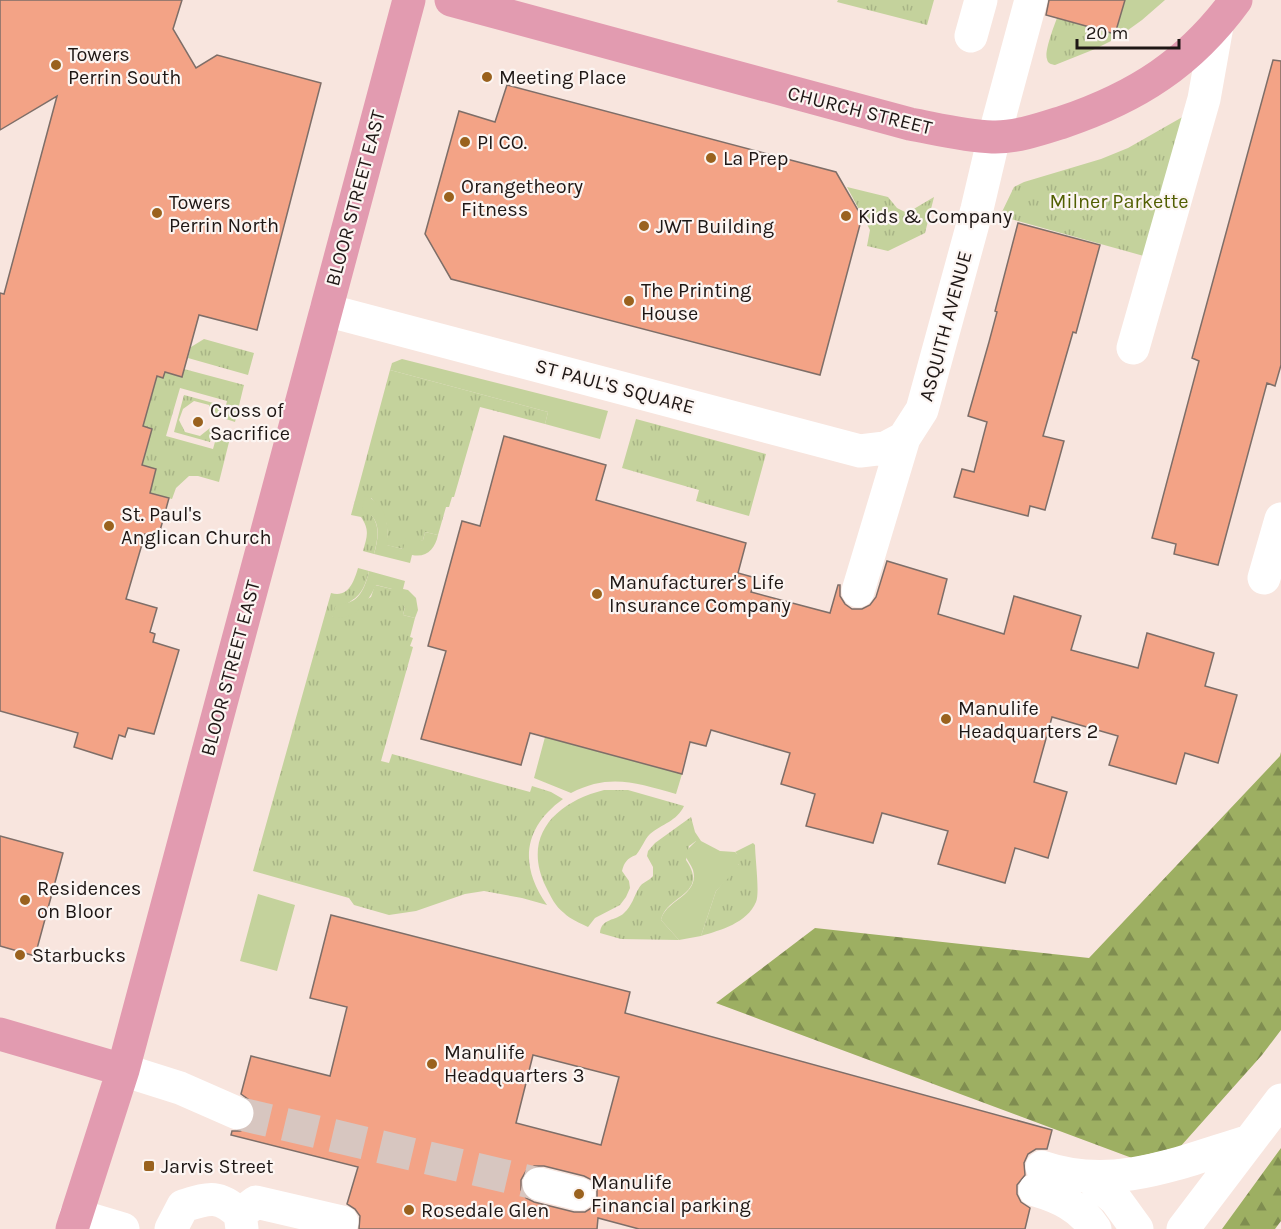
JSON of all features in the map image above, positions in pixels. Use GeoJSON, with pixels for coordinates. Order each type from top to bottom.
{"type":"FeatureCollection","features":[{"type":"Feature","properties":{"kind":"main road","name":"BLOOR STREET EAST"},"geometry":{"type":"LineString","coordinates":[[74,1222],[123,1070],[409,0]]}},
{"type":"Feature","properties":{"kind":"main road","name":"CHURCH STREET"},"geometry":{"type":"LineString","coordinates":[[451,0],[910,124],[994,137],[1052,126],[1094,112],[1132,94],[1160,77],[1217,26],[1236,0]]}},
{"type":"Feature","properties":{"kind":"main road"},"geometry":{"type":"LineString","coordinates":[[0,1034],[123,1070]]}},
{"type":"Feature","properties":{"kind":"street"},"geometry":{"type":"LineString","coordinates":[[971,36],[981,0]]}},
{"type":"Feature","properties":{"kind":"street","name":"ASQUITH AVENUE"},"geometry":{"type":"LineString","coordinates":[[858,591],[904,438],[922,410],[1031,0]]}},
{"type":"Feature","properties":{"kind":"street"},"geometry":{"type":"LineString","coordinates":[[1133,348],[1204,99],[1217,26]]}},
{"type":"Feature","properties":{"kind":"street","name":"ST PAUL'S SQUARE"},"geometry":{"type":"LineString","coordinates":[[326,310],[860,450],[885,448],[904,438]]}},
{"type":"Feature","properties":{"kind":"street"},"geometry":{"type":"LineString","coordinates":[[1264,578],[1281,519]]}},
{"type":"Feature","properties":{"kind":"street"},"geometry":{"type":"LineString","coordinates":[[123,1070],[180,1088],[229,1112],[237,1113]]}},
{"type":"Feature","properties":{"kind":"street"},"geometry":{"type":"LineString","coordinates":[[1183,1229],[1281,1100]]}},
{"type":"Feature","properties":{"kind":"street"},"geometry":{"type":"LineString","coordinates":[[1095,1229],[1090,1220],[1075,1207],[1052,1195],[1039,1179],[1114,1177],[1154,1171],[1250,1141]]}},
{"type":"Feature","properties":{"kind":"street"},"geometry":{"type":"LineString","coordinates":[[1089,1177],[1116,1200],[1137,1229]]}},
{"type":"Feature","properties":{"kind":"street"},"geometry":{"type":"LineString","coordinates":[[539,1184],[579,1194]]}},
{"type":"Feature","properties":{"kind":"street"},"geometry":{"type":"LineString","coordinates":[[171,1229],[183,1206],[208,1198],[227,1202],[241,1221],[256,1202],[342,1222]]}},
{"type":"Feature","properties":{"kind":"street"},"geometry":{"type":"LineString","coordinates":[[74,1222],[123,1229]]}},
{"type":"Feature","properties":{"kind":"green space"},"geometry":{"type":"Polygon","coordinates":[[[838,0],[934,0],[927,25],[837,2],[838,0]]]}},
{"type":"Feature","properties":{"kind":"green space"},"geometry":{"type":"Polygon","coordinates":[[[1125,0],[1165,0],[1117,38],[1115,34],[1125,0]]]}},
{"type":"Feature","properties":{"kind":"green space"},"geometry":{"type":"Polygon","coordinates":[[[1057,18],[1115,34],[1117,38],[1055,65],[1051,64],[1047,61],[1046,56],[1057,18]]]}},
{"type":"Feature","properties":{"kind":"green space","name":"Milner Parkette"},"geometry":{"type":"Polygon","coordinates":[[[1193,111],[1151,258],[1000,216],[1014,187],[1128,148],[1193,111]]]}},
{"type":"Feature","properties":{"kind":"green space"},"geometry":{"type":"Polygon","coordinates":[[[847,187],[888,197],[897,208],[907,213],[934,197],[925,233],[888,251],[867,246],[870,230],[847,187]]]}},
{"type":"Feature","properties":{"kind":"green space"},"geometry":{"type":"Polygon","coordinates":[[[204,339],[254,353],[248,375],[188,358],[191,347],[204,339]]]}},
{"type":"Feature","properties":{"kind":"green space"},"geometry":{"type":"Polygon","coordinates":[[[402,359],[608,411],[600,439],[545,424],[548,412],[390,370],[392,363],[402,359]]]}},
{"type":"Feature","properties":{"kind":"green space"},"geometry":{"type":"Polygon","coordinates":[[[184,369],[244,385],[235,422],[223,418],[227,401],[180,388],[166,436],[213,449],[218,431],[231,434],[219,482],[189,476],[176,488],[172,499],[150,493],[156,469],[142,465],[152,429],[143,426],[157,376],[163,378],[165,372],[182,377],[184,369]]]}},
{"type":"Feature","properties":{"kind":"green space"},"geometry":{"type":"Polygon","coordinates":[[[390,370],[548,412],[545,424],[480,407],[454,497],[449,507],[446,507],[438,535],[425,532],[423,540],[403,549],[386,545],[385,520],[371,498],[369,512],[378,532],[374,554],[363,551],[366,526],[361,517],[351,515],[390,370]]]}},
{"type":"Feature","properties":{"kind":"green space"},"geometry":{"type":"Polygon","coordinates":[[[184,395],[221,405],[217,418],[213,417],[209,405],[194,401],[183,409],[179,420],[185,432],[200,436],[210,428],[214,429],[210,442],[174,432],[184,395]]]}},
{"type":"Feature","properties":{"kind":"green space"},"geometry":{"type":"Polygon","coordinates":[[[636,419],[766,454],[749,516],[696,501],[699,490],[622,468],[636,419]]]}},
{"type":"Feature","properties":{"kind":"green space"},"geometry":{"type":"Polygon","coordinates":[[[365,496],[378,504],[385,516],[388,530],[387,545],[403,549],[406,538],[423,540],[425,532],[438,535],[430,551],[422,555],[412,555],[410,563],[374,554],[378,534],[373,517],[362,509],[365,496]]]}},
{"type":"Feature","properties":{"kind":"green space"},"geometry":{"type":"Polygon","coordinates":[[[358,568],[369,571],[363,589],[332,617],[371,597],[375,585],[392,589],[405,607],[403,615],[415,618],[410,637],[413,638],[410,646],[413,647],[381,761],[389,763],[392,754],[530,792],[532,786],[551,792],[563,799],[540,822],[529,848],[532,876],[547,905],[484,891],[465,894],[416,911],[389,915],[354,905],[349,898],[253,871],[331,593],[346,591],[358,568]]]}},
{"type":"Feature","properties":{"kind":"green space"},"geometry":{"type":"Polygon","coordinates":[[[369,571],[405,581],[403,589],[408,590],[416,598],[418,610],[415,618],[403,615],[405,607],[389,600],[392,589],[376,585],[365,604],[354,614],[340,618],[332,617],[336,604],[350,602],[359,595],[369,571]]]}},
{"type":"Feature","properties":{"kind":"green space"},"geometry":{"type":"Polygon","coordinates":[[[545,737],[682,774],[676,794],[623,782],[598,783],[571,793],[534,778],[545,737]]]}},
{"type":"Feature","properties":{"kind":"green space"},"geometry":{"type":"Polygon","coordinates":[[[1281,752],[1281,1030],[1262,1055],[1180,1147],[1132,1158],[716,1003],[815,928],[1089,958],[1280,756],[1281,752]]]}},
{"type":"Feature","properties":{"kind":"green space"},"geometry":{"type":"Polygon","coordinates":[[[604,790],[628,790],[684,806],[673,819],[650,834],[636,855],[625,863],[622,871],[629,881],[630,888],[620,905],[595,918],[588,927],[566,915],[554,901],[539,869],[538,852],[541,837],[548,824],[558,813],[571,803],[604,790]]]}},
{"type":"Feature","properties":{"kind":"green space"},"geometry":{"type":"Polygon","coordinates":[[[691,817],[695,832],[701,841],[696,841],[689,846],[686,860],[692,872],[693,881],[690,888],[664,912],[661,920],[679,940],[621,939],[600,933],[606,922],[621,916],[627,910],[640,886],[653,876],[653,867],[647,856],[648,851],[655,843],[691,817]]]}},
{"type":"Feature","properties":{"kind":"green space"},"geometry":{"type":"Polygon","coordinates":[[[696,841],[701,841],[720,851],[735,852],[740,857],[739,864],[716,891],[701,936],[679,940],[661,920],[669,907],[692,886],[693,870],[684,853],[696,841]]]}},
{"type":"Feature","properties":{"kind":"green space"},"geometry":{"type":"Polygon","coordinates":[[[753,843],[757,884],[756,902],[740,920],[701,936],[716,891],[739,864],[735,852],[753,843]]]}},
{"type":"Feature","properties":{"kind":"green space"},"geometry":{"type":"Polygon","coordinates":[[[258,894],[295,905],[277,971],[240,961],[258,894]]]}},
{"type":"Feature","properties":{"kind":"green space"},"geometry":{"type":"Polygon","coordinates":[[[1281,1148],[1281,1221],[1275,1229],[1222,1229],[1281,1148]]]}},
{"type":"Feature","properties":{"kind":"building"},"geometry":{"type":"Polygon","coordinates":[[[0,0],[182,0],[173,29],[196,68],[217,55],[321,83],[257,330],[199,315],[182,377],[165,372],[163,378],[157,376],[143,426],[152,429],[142,465],[156,469],[150,493],[169,498],[158,538],[145,534],[126,599],[157,608],[150,632],[155,634],[153,642],[179,650],[154,734],[128,728],[125,737],[119,735],[112,759],[74,747],[78,733],[0,711],[0,293],[4,294],[57,96],[0,130],[0,0]]]}},
{"type":"Feature","properties":{"kind":"building"},"geometry":{"type":"Polygon","coordinates":[[[1049,0],[1125,0],[1115,34],[1046,15],[1049,0]]]}},
{"type":"Feature","properties":{"kind":"building"},"geometry":{"type":"Polygon","coordinates":[[[1273,60],[1281,61],[1281,365],[1275,386],[1267,383],[1218,565],[1174,554],[1176,544],[1152,538],[1199,361],[1192,358],[1273,60]]]}},
{"type":"Feature","properties":{"kind":"building","name":"JWT Building"},"geometry":{"type":"Polygon","coordinates":[[[507,85],[836,172],[862,217],[820,375],[451,279],[425,234],[459,111],[495,122],[507,85]]]}},
{"type":"Feature","properties":{"kind":"building"},"geometry":{"type":"Polygon","coordinates":[[[1018,223],[1100,245],[1076,333],[1073,332],[1043,436],[1064,441],[1045,510],[1030,506],[1028,516],[954,497],[962,469],[974,472],[987,422],[968,416],[997,312],[995,311],[1018,223]]]}},
{"type":"Feature","properties":{"kind":"building"},"geometry":{"type":"Polygon","coordinates":[[[504,436],[606,465],[596,500],[746,543],[738,573],[756,578],[751,592],[830,613],[838,585],[840,585],[840,596],[845,604],[852,609],[862,609],[870,605],[876,597],[887,561],[947,579],[938,614],[1004,634],[1014,596],[1081,616],[1071,650],[1138,668],[1147,633],[1214,653],[1205,686],[1237,695],[1218,763],[1185,753],[1176,784],[1109,765],[1118,736],[1052,717],[1034,782],[1067,792],[1048,858],[1015,848],[1005,883],[938,864],[948,831],[882,813],[873,843],[806,826],[815,794],[781,784],[790,753],[711,730],[706,746],[690,742],[682,774],[530,733],[521,765],[421,739],[446,651],[428,646],[462,521],[480,526],[504,436]]]}},
{"type":"Feature","properties":{"kind":"building","name":"Residences on Bloor"},"geometry":{"type":"Polygon","coordinates":[[[0,836],[63,853],[35,956],[0,946],[0,836]]]}},
{"type":"Feature","properties":{"kind":"building"},"geometry":{"type":"Polygon","coordinates":[[[331,915],[630,992],[625,1013],[1052,1130],[1047,1149],[1036,1149],[1028,1154],[1024,1163],[1025,1175],[1017,1185],[1017,1194],[1021,1202],[1030,1208],[1025,1229],[639,1229],[598,1218],[597,1229],[359,1229],[360,1216],[347,1204],[358,1167],[231,1135],[232,1131],[248,1128],[254,1120],[256,1112],[252,1102],[241,1094],[251,1056],[330,1076],[347,1007],[310,998],[331,915]],[[533,1055],[516,1123],[601,1145],[619,1077],[533,1055]],[[534,1166],[526,1171],[521,1180],[521,1190],[526,1198],[574,1212],[585,1212],[593,1207],[597,1199],[597,1189],[592,1180],[544,1166],[534,1166]]]}},
{"type":"Feature","properties":{"kind":"tunnel"},"geometry":{"type":"LineString","coordinates":[[237,1113],[539,1184]]}},
{"type":"Feature","properties":{"kind":"place","name":"Towers Perrin South"},"geometry":{"type":"Point","coordinates":[56,65]}},
{"type":"Feature","properties":{"kind":"place","name":"Meeting Place"},"geometry":{"type":"Point","coordinates":[487,77]}},
{"type":"Feature","properties":{"kind":"place","name":"PI CO."},"geometry":{"type":"Point","coordinates":[465,142]}},
{"type":"Feature","properties":{"kind":"place","name":"La Prep"},"geometry":{"type":"Point","coordinates":[711,158]}},
{"type":"Feature","properties":{"kind":"place","name":"Orangetheory Fitness"},"geometry":{"type":"Point","coordinates":[449,197]}},
{"type":"Feature","properties":{"kind":"place","name":"Towers Perrin North"},"geometry":{"type":"Point","coordinates":[157,213]}},
{"type":"Feature","properties":{"kind":"place","name":"Kids & Company"},"geometry":{"type":"Point","coordinates":[846,216]}},
{"type":"Feature","properties":{"kind":"place","name":"JWT Building"},"geometry":{"type":"Point","coordinates":[644,226]}},
{"type":"Feature","properties":{"kind":"place","name":"The Printing House"},"geometry":{"type":"Point","coordinates":[629,301]}},
{"type":"Feature","properties":{"kind":"place","name":"Cross of Sacrifice"},"geometry":{"type":"Point","coordinates":[198,422]}},
{"type":"Feature","properties":{"kind":"place","name":"St. Paul's Anglican Church"},"geometry":{"type":"Point","coordinates":[109,526]}},
{"type":"Feature","properties":{"kind":"place","name":"Manufacturer's Life Insurance Company"},"geometry":{"type":"Point","coordinates":[597,594]}},
{"type":"Feature","properties":{"kind":"place","name":"Manulife Headquarters 2"},"geometry":{"type":"Point","coordinates":[946,719]}},
{"type":"Feature","properties":{"kind":"place","name":"Residences on Bloor"},"geometry":{"type":"Point","coordinates":[25,900]}},
{"type":"Feature","properties":{"kind":"place","name":"Starbucks"},"geometry":{"type":"Point","coordinates":[20,955]}},
{"type":"Feature","properties":{"kind":"place","name":"Manulife Headquarters 3"},"geometry":{"type":"Point","coordinates":[432,1064]}},
{"type":"Feature","properties":{"kind":"place","name":"Jarvis Street"},"geometry":{"type":"Point","coordinates":[149,1166]}},
{"type":"Feature","properties":{"kind":"place","name":"Manulife Financial parking"},"geometry":{"type":"Point","coordinates":[579,1194]}},
{"type":"Feature","properties":{"kind":"place","name":"Rosedale Glen"},"geometry":{"type":"Point","coordinates":[409,1210]}}]}
